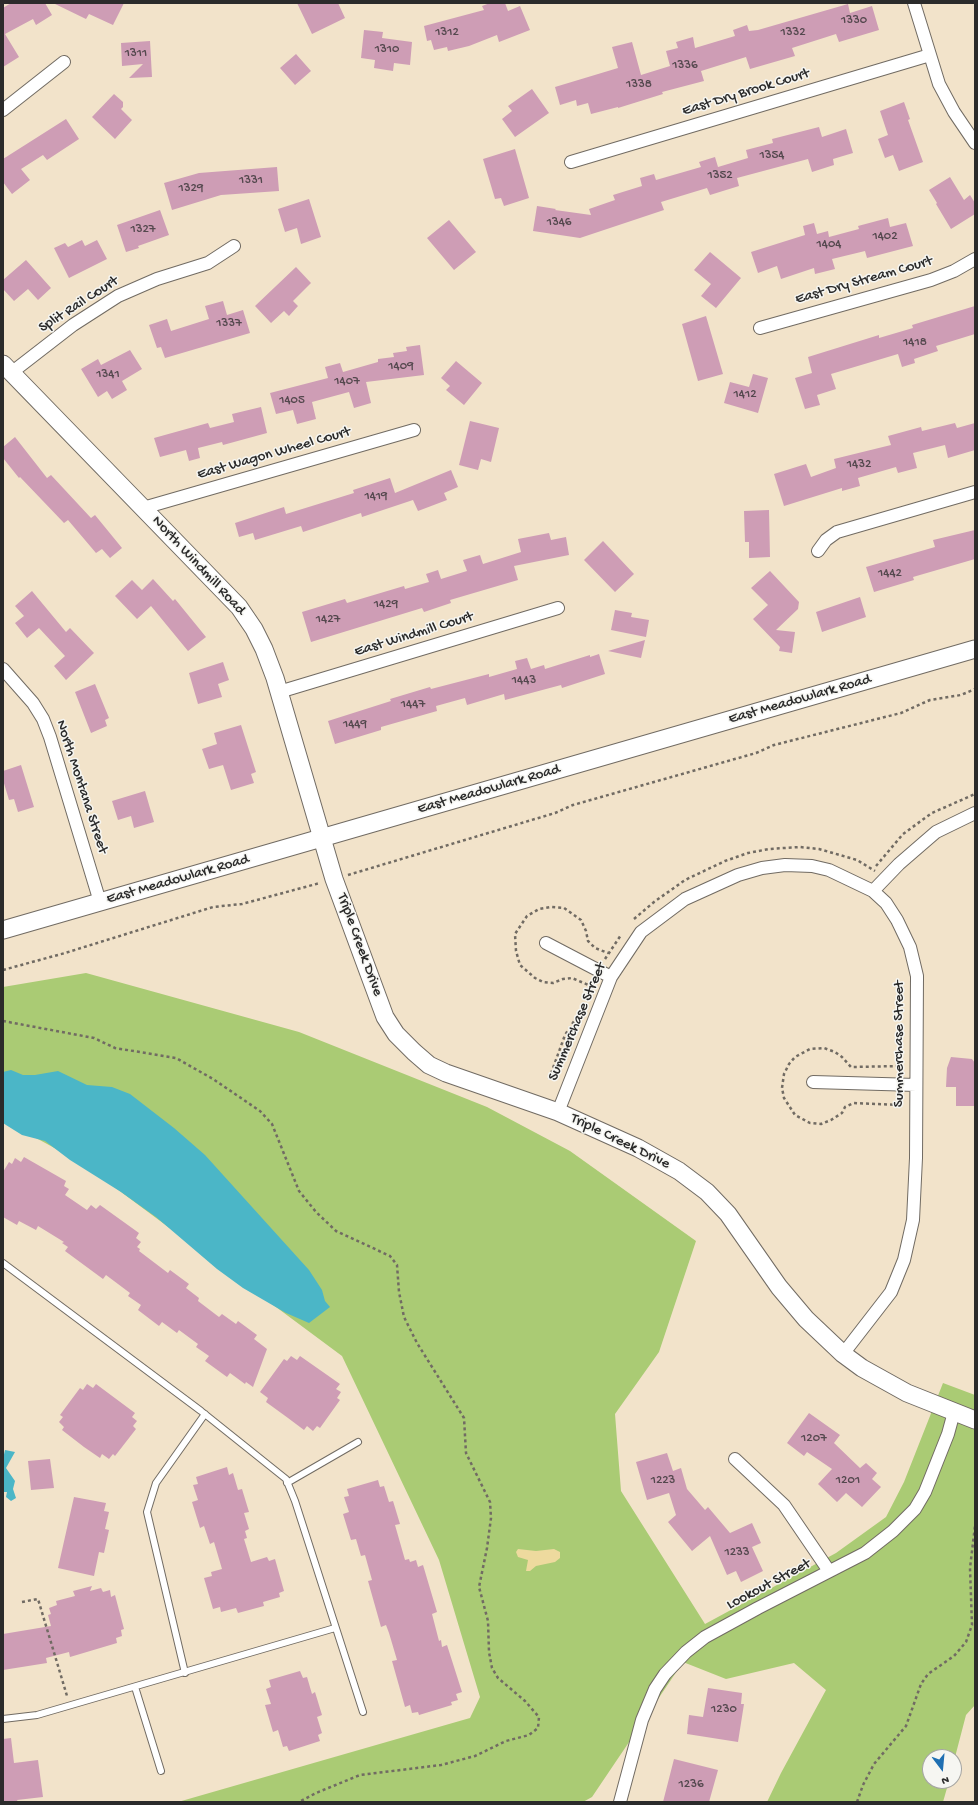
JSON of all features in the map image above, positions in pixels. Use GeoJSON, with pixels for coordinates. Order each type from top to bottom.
{"type":"FeatureCollection","features":[{"type":"Feature","properties":{"kind":"street"},"geometry":{"type":"LineString","coordinates":[[914,3],[939,84],[954,112],[975,143]]}},
{"type":"Feature","properties":{"kind":"street","name":"East Dry Brook Court"},"geometry":{"type":"LineString","coordinates":[[571,162],[930,55]]}},
{"type":"Feature","properties":{"kind":"street"},"geometry":{"type":"LineString","coordinates":[[3,110],[64,62]]}},
{"type":"Feature","properties":{"kind":"street","name":"Split Rail Court"},"geometry":{"type":"LineString","coordinates":[[7,368],[118,296],[157,279],[208,263],[234,246]]}},
{"type":"Feature","properties":{"kind":"street","name":"East Dry Stream Court"},"geometry":{"type":"LineString","coordinates":[[760,328],[931,280],[954,271],[975,259]]}},
{"type":"Feature","properties":{"kind":"street","name":"North Windmill Road"},"geometry":{"type":"LineString","coordinates":[[7,368],[239,607],[264,649],[279,692],[322,838]]}},
{"type":"Feature","properties":{"kind":"street","name":"East Wagon Wheel Court"},"geometry":{"type":"LineString","coordinates":[[143,508],[414,430]]}},
{"type":"Feature","properties":{"kind":"street"},"geometry":{"type":"LineString","coordinates":[[818,551],[826,540],[836,532],[975,492]]}},
{"type":"Feature","properties":{"kind":"street","name":"East Windmill Court"},"geometry":{"type":"LineString","coordinates":[[279,692],[558,608]]}},
{"type":"Feature","properties":{"kind":"street","name":"East Meadowlark Road"},"geometry":{"type":"LineString","coordinates":[[3,930],[975,649]]}},
{"type":"Feature","properties":{"kind":"street","name":"North Montana Street"},"geometry":{"type":"LineString","coordinates":[[3,669],[33,703],[43,719],[50,737],[100,902]]}},
{"type":"Feature","properties":{"kind":"street"},"geometry":{"type":"LineString","coordinates":[[873,891],[884,879],[936,832],[975,813]]}},
{"type":"Feature","properties":{"kind":"street","name":"Triple Creek Drive"},"geometry":{"type":"LineString","coordinates":[[322,838],[334,879],[385,1017],[396,1034],[414,1052],[429,1065],[446,1073],[558,1112],[638,1148],[679,1171],[707,1192],[728,1214],[779,1287],[792,1303],[806,1319],[843,1354],[862,1368],[896,1388],[975,1420]]}},
{"type":"Feature","properties":{"kind":"street","name":"Summerchase Street"},"geometry":{"type":"LineString","coordinates":[[558,1112],[611,978],[641,932],[685,899],[738,875],[762,868],[785,865],[812,866],[829,870],[873,891],[886,903],[897,920],[910,947],[917,976],[916,1158],[913,1220],[904,1260],[891,1292],[843,1354]]}},
{"type":"Feature","properties":{"kind":"street"},"geometry":{"type":"LineString","coordinates":[[546,943],[611,978]]}},
{"type":"Feature","properties":{"kind":"street"},"geometry":{"type":"LineString","coordinates":[[813,1082],[916,1085]]}},
{"type":"Feature","properties":{"kind":"street","name":"Lookout Street"},"geometry":{"type":"LineString","coordinates":[[620,1802],[642,1720],[655,1689],[665,1674],[686,1652],[705,1637],[865,1553],[893,1532],[915,1509],[925,1492],[945,1441],[954,1412]]}},
{"type":"Feature","properties":{"kind":"street"},"geometry":{"type":"LineString","coordinates":[[735,1459],[784,1506],[829,1571]]}},
{"type":"Feature","properties":{"kind":"lane"},"geometry":{"type":"LineString","coordinates":[[3,1263],[205,1414],[286,1480],[295,1501],[363,1712]]}},
{"type":"Feature","properties":{"kind":"lane"},"geometry":{"type":"LineString","coordinates":[[185,1673],[147,1512],[156,1483],[205,1414]]}},
{"type":"Feature","properties":{"kind":"lane"},"geometry":{"type":"LineString","coordinates":[[287,1483],[358,1442]]}},
{"type":"Feature","properties":{"kind":"lane"},"geometry":{"type":"LineString","coordinates":[[3,1719],[37,1715],[70,1706],[335,1628]]}},
{"type":"Feature","properties":{"kind":"lane"},"geometry":{"type":"LineString","coordinates":[[135,1687],[161,1771]]}},
{"type":"Feature","properties":{"kind":"path"},"geometry":{"type":"LineString","coordinates":[[351,874],[555,813],[573,805],[756,753],[774,746],[901,713],[930,700],[961,696],[975,689]]}},
{"type":"Feature","properties":{"kind":"path"},"geometry":{"type":"LineString","coordinates":[[632,921],[654,902],[685,880],[704,870],[748,853],[769,849],[800,847],[819,849],[857,860],[873,869],[884,879]]}},
{"type":"Feature","properties":{"kind":"path"},"geometry":{"type":"LineString","coordinates":[[3,970],[65,953],[213,907],[242,904],[315,885]]}},
{"type":"Feature","properties":{"kind":"path"},"geometry":{"type":"LineString","coordinates":[[590,993],[608,954],[624,932]]}},
{"type":"Feature","properties":{"kind":"path"},"geometry":{"type":"LineString","coordinates":[[549,1079],[566,1035],[584,1006]]}},
{"type":"Feature","properties":{"kind":"path"},"geometry":{"type":"LineString","coordinates":[[3,1021],[94,1038],[114,1048],[176,1058],[213,1079],[260,1112],[272,1124],[299,1191],[316,1212],[336,1231],[390,1256],[397,1265],[399,1292],[404,1317],[417,1344],[464,1418],[466,1453],[490,1502],[487,1548],[479,1587],[488,1622],[489,1652],[492,1668],[498,1678],[525,1700],[539,1717],[538,1728],[530,1734],[506,1741],[475,1756],[441,1765],[360,1775],[316,1793],[300,1802]]}},
{"type":"Feature","properties":{"kind":"path"},"geometry":{"type":"LineString","coordinates":[[857,1802],[863,1785],[874,1764],[906,1726],[921,1684],[928,1674],[954,1656],[966,1642],[972,1625],[970,1568],[975,1526]]}},
{"type":"Feature","properties":{"kind":"path"},"geometry":{"type":"LineString","coordinates":[[22,1602],[38,1599],[70,1706]]}},
{"type":"Feature","properties":{"kind":"green space"},"geometry":{"type":"Polygon","coordinates":[[[86,973],[299,1032],[487,1107],[570,1151],[696,1241],[659,1352],[615,1414],[621,1491],[705,1624],[836,1553],[886,1517],[904,1482],[943,1383],[975,1395],[975,1705],[966,1715],[957,1749],[922,1749],[922,1789],[947,1789],[943,1802],[767,1802],[826,1690],[794,1663],[726,1679],[683,1662],[592,1797],[583,1802],[178,1802],[470,1718],[480,1697],[439,1560],[342,1356],[82,1163],[3,1120],[3,987],[86,973]]]}},
{"type":"Feature","properties":{"kind":"sand"},"geometry":{"type":"Polygon","coordinates":[[[518,1549],[536,1551],[554,1549],[560,1552],[560,1558],[555,1562],[536,1566],[530,1571],[526,1571],[528,1560],[518,1557],[516,1552],[518,1549]]]}},
{"type":"Feature","properties":{"kind":"water"},"geometry":{"type":"Polygon","coordinates":[[[11,1070],[23,1075],[35,1075],[58,1071],[87,1085],[112,1087],[130,1094],[174,1128],[205,1155],[309,1270],[322,1290],[325,1301],[330,1307],[309,1323],[286,1313],[243,1288],[217,1269],[156,1217],[121,1192],[70,1160],[45,1141],[22,1135],[3,1123],[3,1072],[11,1070]]]}},
{"type":"Feature","properties":{"kind":"water"},"geometry":{"type":"Polygon","coordinates":[[[5,1450],[15,1452],[6,1468],[15,1481],[13,1489],[16,1498],[11,1501],[6,1497],[7,1492],[3,1492],[3,1459],[5,1450]]]}},
{"type":"Feature","properties":{"kind":"building"},"geometry":{"type":"Polygon","coordinates":[[[11,3],[45,3],[52,15],[36,25],[33,19],[5,34],[19,57],[3,67],[3,8],[11,3]]]}},
{"type":"Feature","properties":{"kind":"building"},"geometry":{"type":"Polygon","coordinates":[[[53,3],[124,3],[113,25],[89,14],[86,19],[53,3]]]}},
{"type":"Feature","properties":{"kind":"building"},"geometry":{"type":"Polygon","coordinates":[[[297,3],[338,3],[345,18],[312,34],[297,3]]]}},
{"type":"Feature","properties":{"kind":"building"},"geometry":{"type":"Polygon","coordinates":[[[490,3],[505,3],[508,11],[520,6],[530,30],[499,42],[497,35],[469,46],[448,51],[447,47],[434,50],[431,40],[427,41],[424,26],[484,10],[482,6],[490,3]]]}},
{"type":"Feature","properties":{"kind":"building"},"geometry":{"type":"Polygon","coordinates":[[[848,4],[850,13],[872,6],[879,30],[839,42],[836,34],[792,48],[795,56],[750,69],[746,57],[701,71],[704,81],[662,92],[663,94],[618,108],[591,114],[588,103],[577,106],[576,100],[560,105],[555,87],[618,68],[612,47],[632,42],[641,75],[670,66],[666,51],[678,48],[676,42],[693,37],[695,48],[735,36],[733,30],[747,25],[749,31],[758,30],[848,4]]]}},
{"type":"Feature","properties":{"kind":"building"},"geometry":{"type":"Polygon","coordinates":[[[364,30],[383,32],[382,38],[412,42],[410,65],[394,63],[393,71],[374,68],[375,60],[361,58],[364,30]]]}},
{"type":"Feature","properties":{"kind":"building"},"geometry":{"type":"Polygon","coordinates":[[[150,41],[152,77],[129,78],[143,64],[122,66],[121,43],[150,41]]]}},
{"type":"Feature","properties":{"kind":"building"},"geometry":{"type":"Polygon","coordinates":[[[296,54],[311,71],[295,85],[280,68],[296,54]]]}},
{"type":"Feature","properties":{"kind":"building"},"geometry":{"type":"Polygon","coordinates":[[[532,89],[549,113],[515,137],[502,119],[512,111],[508,106],[532,89]]]}},
{"type":"Feature","properties":{"kind":"building"},"geometry":{"type":"Polygon","coordinates":[[[114,94],[123,102],[123,107],[121,109],[132,120],[115,139],[92,117],[114,94]]]}},
{"type":"Feature","properties":{"kind":"building"},"geometry":{"type":"Polygon","coordinates":[[[904,102],[910,119],[908,120],[923,162],[899,171],[893,155],[885,158],[878,139],[888,135],[880,111],[904,102]]]}},
{"type":"Feature","properties":{"kind":"building"},"geometry":{"type":"Polygon","coordinates":[[[66,119],[79,139],[47,160],[43,155],[21,169],[30,180],[12,194],[3,182],[3,159],[66,119]]]}},
{"type":"Feature","properties":{"kind":"building"},"geometry":{"type":"Polygon","coordinates":[[[819,127],[822,137],[846,129],[853,153],[833,159],[834,165],[812,172],[808,159],[737,178],[739,186],[710,195],[707,188],[661,202],[664,210],[580,238],[533,231],[537,206],[591,215],[589,209],[615,200],[613,195],[642,186],[640,178],[654,174],[656,180],[701,167],[699,162],[715,157],[718,167],[748,158],[746,150],[773,143],[772,139],[819,127]]]}},
{"type":"Feature","properties":{"kind":"building"},"geometry":{"type":"Polygon","coordinates":[[[515,149],[529,198],[504,206],[501,198],[495,199],[483,159],[515,149]]]}},
{"type":"Feature","properties":{"kind":"building"},"geometry":{"type":"Polygon","coordinates":[[[277,167],[279,191],[221,195],[172,210],[164,183],[199,173],[277,167]]]}},
{"type":"Feature","properties":{"kind":"building"},"geometry":{"type":"Polygon","coordinates":[[[950,177],[964,200],[970,195],[975,203],[975,214],[951,229],[929,190],[950,177]]]}},
{"type":"Feature","properties":{"kind":"building"},"geometry":{"type":"Polygon","coordinates":[[[309,199],[321,237],[301,244],[297,228],[285,232],[278,209],[309,199]]]}},
{"type":"Feature","properties":{"kind":"building"},"geometry":{"type":"Polygon","coordinates":[[[160,210],[169,235],[126,252],[117,225],[160,210]]]}},
{"type":"Feature","properties":{"kind":"building"},"geometry":{"type":"Polygon","coordinates":[[[888,218],[890,227],[906,223],[913,246],[867,258],[865,251],[832,259],[835,269],[815,274],[814,268],[781,279],[777,266],[758,273],[751,252],[805,235],[803,226],[814,223],[817,234],[828,231],[829,237],[859,229],[858,226],[888,218]]]}},
{"type":"Feature","properties":{"kind":"building"},"geometry":{"type":"Polygon","coordinates":[[[449,220],[476,252],[454,270],[427,238],[449,220]]]}},
{"type":"Feature","properties":{"kind":"building"},"geometry":{"type":"Polygon","coordinates":[[[82,240],[85,246],[97,240],[107,259],[69,278],[54,248],[65,243],[68,247],[82,240]]]}},
{"type":"Feature","properties":{"kind":"building"},"geometry":{"type":"Polygon","coordinates":[[[710,252],[741,278],[716,308],[701,296],[711,284],[694,270],[710,252]]]}},
{"type":"Feature","properties":{"kind":"building"},"geometry":{"type":"Polygon","coordinates":[[[26,260],[51,288],[38,300],[28,289],[14,301],[3,289],[3,280],[26,260]]]}},
{"type":"Feature","properties":{"kind":"building"},"geometry":{"type":"Polygon","coordinates":[[[296,267],[311,283],[293,301],[298,306],[289,316],[284,311],[271,323],[255,306],[296,267]]]}},
{"type":"Feature","properties":{"kind":"building"},"geometry":{"type":"Polygon","coordinates":[[[223,301],[227,315],[243,310],[250,333],[165,358],[161,347],[157,348],[149,325],[167,319],[171,331],[209,319],[205,306],[223,301]]]}},
{"type":"Feature","properties":{"kind":"building"},"geometry":{"type":"Polygon","coordinates":[[[975,306],[975,334],[936,346],[938,351],[914,359],[915,363],[902,367],[898,354],[831,374],[836,389],[817,395],[820,405],[805,409],[795,378],[812,373],[808,357],[879,335],[879,338],[913,328],[912,325],[975,306]]]}},
{"type":"Feature","properties":{"kind":"building"},"geometry":{"type":"Polygon","coordinates":[[[706,316],[723,374],[698,381],[682,324],[706,316]]]}},
{"type":"Feature","properties":{"kind":"building"},"geometry":{"type":"Polygon","coordinates":[[[420,345],[424,375],[366,382],[371,403],[354,408],[349,392],[312,402],[316,419],[297,424],[293,410],[276,414],[270,393],[328,378],[325,367],[340,363],[343,372],[378,362],[378,359],[394,357],[393,353],[407,351],[406,347],[420,345]]]}},
{"type":"Feature","properties":{"kind":"building"},"geometry":{"type":"Polygon","coordinates":[[[130,350],[142,369],[122,381],[127,390],[112,399],[107,391],[98,397],[81,369],[98,359],[101,365],[130,350]]]}},
{"type":"Feature","properties":{"kind":"building"},"geometry":{"type":"Polygon","coordinates":[[[456,361],[482,383],[464,405],[446,390],[450,386],[441,378],[456,361]]]}},
{"type":"Feature","properties":{"kind":"building"},"geometry":{"type":"Polygon","coordinates":[[[753,374],[768,378],[758,413],[724,403],[730,382],[749,387],[753,374]]]}},
{"type":"Feature","properties":{"kind":"building"},"geometry":{"type":"Polygon","coordinates":[[[261,407],[267,433],[223,445],[222,442],[198,448],[200,458],[189,461],[186,450],[160,457],[154,438],[208,423],[210,428],[234,422],[232,414],[261,407]]]}},
{"type":"Feature","properties":{"kind":"building"},"geometry":{"type":"Polygon","coordinates":[[[470,421],[499,428],[491,462],[481,459],[478,470],[459,465],[470,421]]]}},
{"type":"Feature","properties":{"kind":"building"},"geometry":{"type":"Polygon","coordinates":[[[955,423],[957,428],[975,423],[975,450],[948,458],[945,445],[913,453],[917,468],[898,473],[896,467],[858,478],[860,486],[842,491],[842,488],[784,506],[774,474],[806,464],[811,477],[836,468],[834,459],[891,445],[888,436],[921,427],[922,431],[955,423]]]}},
{"type":"Feature","properties":{"kind":"building"},"geometry":{"type":"Polygon","coordinates":[[[15,437],[47,478],[51,475],[91,518],[95,515],[122,548],[110,558],[102,549],[96,553],[68,520],[64,523],[20,477],[19,478],[3,458],[3,447],[15,437]]]}},
{"type":"Feature","properties":{"kind":"building"},"geometry":{"type":"Polygon","coordinates":[[[451,470],[458,487],[444,493],[447,500],[418,511],[413,500],[362,517],[361,513],[303,532],[301,526],[255,540],[253,533],[239,537],[235,523],[284,507],[286,514],[354,493],[353,490],[390,478],[395,493],[451,470]]]}},
{"type":"Feature","properties":{"kind":"building"},"geometry":{"type":"Polygon","coordinates":[[[769,510],[770,557],[749,558],[749,542],[745,542],[744,511],[769,510]]]}},
{"type":"Feature","properties":{"kind":"building"},"geometry":{"type":"Polygon","coordinates":[[[975,530],[975,559],[913,577],[914,580],[874,592],[866,567],[935,547],[933,540],[975,530]]]}},
{"type":"Feature","properties":{"kind":"building"},"geometry":{"type":"Polygon","coordinates":[[[549,533],[551,540],[566,537],[569,555],[514,566],[518,580],[450,600],[451,603],[424,612],[422,608],[311,642],[302,612],[345,599],[347,603],[404,586],[405,589],[429,582],[426,574],[438,570],[441,579],[467,571],[463,560],[480,555],[483,564],[521,552],[518,539],[549,533]]]}},
{"type":"Feature","properties":{"kind":"building"},"geometry":{"type":"Polygon","coordinates":[[[603,541],[634,574],[615,592],[584,560],[603,541]]]}},
{"type":"Feature","properties":{"kind":"building"},"geometry":{"type":"Polygon","coordinates":[[[770,571],[799,602],[798,609],[776,630],[795,632],[792,653],[779,651],[780,647],[753,619],[768,605],[751,588],[770,571]]]}},
{"type":"Feature","properties":{"kind":"building"},"geometry":{"type":"Polygon","coordinates":[[[153,579],[173,601],[175,599],[206,637],[188,651],[151,606],[137,619],[115,596],[132,580],[142,590],[153,579]]]}},
{"type":"Feature","properties":{"kind":"building"},"geometry":{"type":"Polygon","coordinates":[[[32,591],[66,632],[70,628],[94,653],[66,680],[54,666],[65,656],[39,628],[27,638],[15,623],[24,616],[15,606],[32,591]]]}},
{"type":"Feature","properties":{"kind":"building"},"geometry":{"type":"Polygon","coordinates":[[[860,597],[866,617],[822,632],[816,612],[860,597]]]}},
{"type":"Feature","properties":{"kind":"building"},"geometry":{"type":"Polygon","coordinates":[[[615,610],[632,613],[631,617],[649,620],[646,637],[611,630],[615,610]]]}},
{"type":"Feature","properties":{"kind":"building"},"geometry":{"type":"Polygon","coordinates":[[[645,640],[641,658],[608,651],[645,640]]]}},
{"type":"Feature","properties":{"kind":"building"},"geometry":{"type":"Polygon","coordinates":[[[599,654],[605,674],[562,688],[561,685],[505,700],[504,694],[467,705],[465,698],[436,706],[437,711],[381,727],[381,730],[335,744],[328,721],[391,701],[390,699],[430,687],[431,689],[489,674],[489,677],[517,669],[515,661],[527,658],[531,669],[544,665],[545,669],[590,655],[590,657],[599,654]]]}},
{"type":"Feature","properties":{"kind":"building"},"geometry":{"type":"Polygon","coordinates":[[[223,662],[229,680],[218,684],[222,697],[198,704],[189,673],[223,662]]]}},
{"type":"Feature","properties":{"kind":"building"},"geometry":{"type":"Polygon","coordinates":[[[95,684],[109,718],[105,720],[107,726],[91,733],[75,692],[95,684]]]}},
{"type":"Feature","properties":{"kind":"building"},"geometry":{"type":"Polygon","coordinates":[[[241,725],[256,772],[251,774],[254,783],[231,790],[223,765],[209,769],[202,749],[217,744],[214,733],[241,725]]]}},
{"type":"Feature","properties":{"kind":"building"},"geometry":{"type":"Polygon","coordinates":[[[21,765],[34,807],[18,812],[14,799],[9,800],[3,780],[3,771],[21,765]]]}},
{"type":"Feature","properties":{"kind":"building"},"geometry":{"type":"Polygon","coordinates":[[[145,791],[154,822],[134,828],[131,816],[118,820],[112,801],[145,791]]]}},
{"type":"Feature","properties":{"kind":"building"},"geometry":{"type":"Polygon","coordinates":[[[951,1057],[972,1059],[975,1063],[975,1106],[956,1106],[956,1087],[946,1087],[947,1068],[951,1057]]]}},
{"type":"Feature","properties":{"kind":"building"},"geometry":{"type":"Polygon","coordinates":[[[24,1157],[66,1181],[64,1186],[69,1189],[65,1195],[87,1210],[91,1205],[96,1209],[100,1205],[139,1233],[136,1238],[141,1242],[137,1247],[140,1249],[139,1251],[168,1273],[170,1270],[189,1284],[186,1288],[199,1298],[198,1301],[219,1317],[222,1314],[236,1324],[238,1321],[257,1335],[254,1339],[267,1349],[253,1387],[246,1382],[245,1384],[230,1373],[227,1377],[205,1361],[209,1356],[196,1347],[198,1344],[179,1330],[177,1333],[162,1322],[159,1326],[138,1310],[141,1305],[128,1296],[130,1293],[106,1275],[103,1279],[65,1251],[68,1247],[62,1243],[64,1242],[38,1226],[36,1230],[19,1221],[17,1225],[3,1217],[3,1172],[9,1162],[12,1164],[15,1158],[21,1162],[24,1157]]]}},
{"type":"Feature","properties":{"kind":"building"},"geometry":{"type":"Polygon","coordinates":[[[291,1356],[297,1360],[300,1356],[340,1384],[336,1389],[341,1392],[337,1398],[340,1400],[320,1428],[317,1426],[313,1431],[307,1426],[304,1430],[266,1402],[268,1398],[260,1392],[284,1359],[287,1361],[291,1356]]]}},
{"type":"Feature","properties":{"kind":"building"},"geometry":{"type":"Polygon","coordinates":[[[87,1384],[93,1388],[96,1384],[135,1413],[132,1417],[137,1421],[133,1426],[136,1429],[115,1456],[113,1454],[109,1459],[102,1454],[100,1458],[84,1447],[62,1430],[64,1427],[59,1422],[63,1417],[60,1415],[80,1388],[83,1390],[87,1384]]]}},
{"type":"Feature","properties":{"kind":"building"},"geometry":{"type":"Polygon","coordinates":[[[809,1413],[840,1435],[834,1443],[860,1468],[866,1463],[877,1473],[872,1479],[881,1487],[862,1507],[846,1493],[837,1502],[818,1484],[832,1469],[807,1452],[804,1456],[787,1443],[809,1413]]]}},
{"type":"Feature","properties":{"kind":"building"},"geometry":{"type":"Polygon","coordinates":[[[667,1453],[673,1471],[681,1468],[687,1489],[705,1510],[708,1507],[730,1533],[752,1523],[761,1543],[752,1547],[763,1571],[741,1582],[736,1571],[727,1575],[710,1536],[692,1551],[668,1522],[676,1515],[669,1493],[647,1500],[636,1462],[667,1453]]]}},
{"type":"Feature","properties":{"kind":"building"},"geometry":{"type":"Polygon","coordinates":[[[50,1459],[54,1488],[31,1490],[28,1461],[50,1459]]]}},
{"type":"Feature","properties":{"kind":"building"},"geometry":{"type":"Polygon","coordinates":[[[227,1467],[229,1475],[233,1473],[238,1490],[242,1489],[249,1512],[244,1513],[249,1529],[245,1531],[247,1538],[244,1539],[251,1562],[267,1557],[269,1561],[275,1559],[284,1591],[279,1593],[280,1597],[263,1602],[264,1606],[238,1613],[236,1608],[221,1612],[220,1607],[213,1609],[204,1578],[212,1576],[211,1572],[222,1569],[214,1542],[210,1544],[204,1526],[200,1528],[192,1502],[198,1500],[193,1485],[198,1484],[196,1477],[227,1467]]]}},
{"type":"Feature","properties":{"kind":"building"},"geometry":{"type":"Polygon","coordinates":[[[378,1480],[380,1487],[384,1486],[389,1502],[393,1501],[400,1524],[395,1525],[405,1560],[409,1559],[410,1562],[416,1560],[418,1567],[423,1565],[437,1612],[432,1614],[439,1641],[441,1640],[442,1647],[447,1645],[462,1692],[456,1694],[458,1700],[451,1702],[452,1705],[419,1715],[418,1712],[412,1713],[410,1705],[405,1707],[392,1661],[397,1660],[386,1625],[381,1627],[368,1581],[372,1580],[365,1555],[361,1556],[356,1539],[351,1540],[343,1514],[349,1512],[344,1497],[349,1496],[347,1489],[378,1480]]]}},
{"type":"Feature","properties":{"kind":"building"},"geometry":{"type":"Polygon","coordinates":[[[74,1497],[106,1503],[104,1511],[109,1512],[105,1529],[109,1530],[104,1553],[99,1552],[94,1576],[58,1568],[74,1497]]]}},
{"type":"Feature","properties":{"kind":"building"},"geometry":{"type":"Polygon","coordinates":[[[92,1586],[90,1591],[101,1588],[103,1592],[110,1590],[111,1597],[115,1595],[124,1629],[121,1630],[122,1636],[116,1638],[117,1643],[70,1657],[69,1652],[46,1658],[47,1663],[3,1670],[3,1634],[51,1626],[48,1615],[51,1614],[49,1608],[57,1605],[56,1601],[75,1596],[73,1591],[92,1586]]]}},
{"type":"Feature","properties":{"kind":"building"},"geometry":{"type":"Polygon","coordinates":[[[300,1671],[303,1678],[307,1677],[312,1694],[315,1692],[322,1715],[317,1717],[322,1733],[318,1735],[320,1741],[289,1751],[287,1746],[283,1747],[278,1730],[273,1732],[265,1705],[271,1704],[266,1689],[271,1687],[269,1680],[300,1671]]]}},
{"type":"Feature","properties":{"kind":"building"},"geometry":{"type":"Polygon","coordinates":[[[708,1688],[742,1693],[741,1704],[744,1704],[738,1742],[687,1734],[689,1715],[703,1717],[708,1688]]]}},
{"type":"Feature","properties":{"kind":"building"},"geometry":{"type":"Polygon","coordinates":[[[11,1738],[14,1763],[38,1760],[43,1797],[17,1800],[18,1802],[3,1802],[3,1739],[11,1738]]]}},
{"type":"Feature","properties":{"kind":"building"},"geometry":{"type":"Polygon","coordinates":[[[674,1759],[718,1770],[709,1802],[663,1802],[674,1759]]]}}]}
